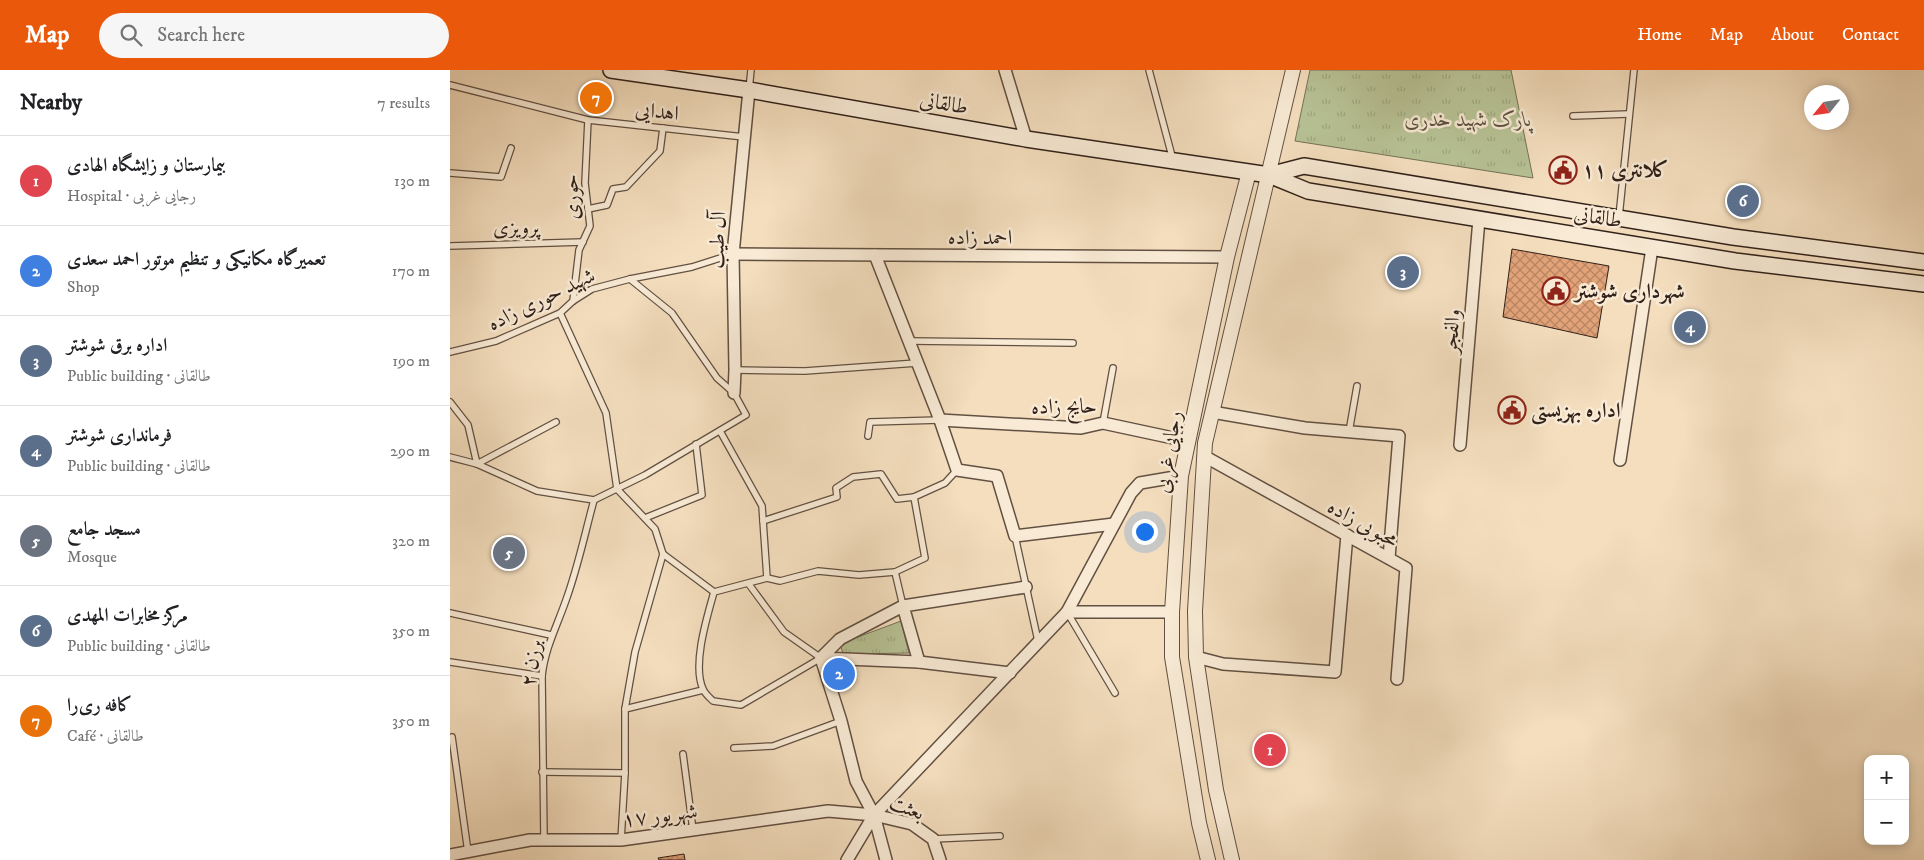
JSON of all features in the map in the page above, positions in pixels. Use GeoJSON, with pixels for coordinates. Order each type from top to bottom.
{"type":"FeatureCollection","features":[{"type":"Feature","properties":{"kind":"main road","name":"طالقانی"},"geometry":{"type":"LineString","coordinates":[[611,70],[677,75],[749,90],[1026,139],[1249,172],[1269,176],[1308,191],[1652,248],[1735,261],[1924,284]]}},
{"type":"Feature","properties":{"kind":"main road","name":"طالقانی"},"geometry":{"type":"LineString","coordinates":[[1269,176],[1304,166],[1733,237],[1924,262]]}},
{"type":"Feature","properties":{"kind":"street"},"geometry":{"type":"LineString","coordinates":[[1005,70],[1026,139]]}},
{"type":"Feature","properties":{"kind":"street","name":"رجایی غربی"},"geometry":{"type":"LineString","coordinates":[[1232,860],[1216,790],[1196,657],[1195,611],[1205,443],[1293,70]]}},
{"type":"Feature","properties":{"kind":"street","name":"آل طیب"},"geometry":{"type":"LineString","coordinates":[[734,393],[733,254],[749,90]]}},
{"type":"Feature","properties":{"kind":"street","name":"رجایی غربی"},"geometry":{"type":"LineString","coordinates":[[1208,860],[1199,823],[1172,657],[1172,612],[1181,476],[1187,441],[1227,257],[1249,172]]}},
{"type":"Feature","properties":{"kind":"street","name":"والفجر"},"geometry":{"type":"LineString","coordinates":[[1460,445],[1479,219]]}},
{"type":"Feature","properties":{"kind":"street"},"geometry":{"type":"LineString","coordinates":[[1620,460],[1652,248]]}},
{"type":"Feature","properties":{"kind":"street","name":"احمد زاده"},"geometry":{"type":"LineString","coordinates":[[733,254],[1227,257]]}},
{"type":"Feature","properties":{"kind":"street"},"geometry":{"type":"LineString","coordinates":[[875,255],[940,420],[957,470],[997,476],[1015,536],[1114,524]]}},
{"type":"Feature","properties":{"kind":"street"},"geometry":{"type":"LineString","coordinates":[[1212,412],[1305,428],[1399,436],[1389,558]]}},
{"type":"Feature","properties":{"kind":"street","name":"حایج زاده"},"geometry":{"type":"LineString","coordinates":[[940,420],[1080,428],[1103,422],[1187,441]]}},
{"type":"Feature","properties":{"kind":"street","name":"محبوبی زاده"},"geometry":{"type":"LineString","coordinates":[[1204,456],[1406,568],[1396,679]]}},
{"type":"Feature","properties":{"kind":"street"},"geometry":{"type":"LineString","coordinates":[[847,860],[874,815],[1067,612],[1114,524],[1131,494],[1140,483],[1181,476]]}},
{"type":"Feature","properties":{"kind":"street"},"geometry":{"type":"LineString","coordinates":[[1172,657],[1196,657],[1223,664],[1335,672],[1347,535]]}},
{"type":"Feature","properties":{"kind":"street"},"geometry":{"type":"LineString","coordinates":[[820,658],[840,639],[903,606],[1026,587]]}},
{"type":"Feature","properties":{"kind":"street"},"geometry":{"type":"LineString","coordinates":[[903,606],[919,662]]}},
{"type":"Feature","properties":{"kind":"street"},"geometry":{"type":"LineString","coordinates":[[1067,612],[1172,612]]}},
{"type":"Feature","properties":{"kind":"street"},"geometry":{"type":"LineString","coordinates":[[820,658],[919,662],[1010,673]]}},
{"type":"Feature","properties":{"kind":"street"},"geometry":{"type":"LineString","coordinates":[[820,658],[842,721],[856,781],[874,815],[886,860]]}},
{"type":"Feature","properties":{"kind":"street","name":"۱۷ شهریور"},"geometry":{"type":"LineString","coordinates":[[450,855],[530,840],[621,840],[828,811],[874,815]]}},
{"type":"Feature","properties":{"kind":"street","name":"بعثت"},"geometry":{"type":"LineString","coordinates":[[874,815],[912,824],[933,839],[940,860]]}},
{"type":"Feature","properties":{"kind":"lane"},"geometry":{"type":"LineString","coordinates":[[749,90],[751,70]]}},
{"type":"Feature","properties":{"kind":"lane"},"geometry":{"type":"LineString","coordinates":[[1149,70],[1173,161]]}},
{"type":"Feature","properties":{"kind":"lane"},"geometry":{"type":"LineString","coordinates":[[1619,218],[1628,114],[1634,70]]}},
{"type":"Feature","properties":{"kind":"lane","name":"اهدایی"},"geometry":{"type":"LineString","coordinates":[[450,85],[588,120],[744,137]]}},
{"type":"Feature","properties":{"kind":"lane"},"geometry":{"type":"LineString","coordinates":[[1573,116],[1628,114]]}},
{"type":"Feature","properties":{"kind":"lane","name":"حوری"},"geometry":{"type":"LineString","coordinates":[[573,301],[579,250],[590,226],[585,183],[588,120]]}},
{"type":"Feature","properties":{"kind":"lane"},"geometry":{"type":"LineString","coordinates":[[588,209],[607,205],[613,189],[626,187],[660,150],[662,128]]}},
{"type":"Feature","properties":{"kind":"lane"},"geometry":{"type":"LineString","coordinates":[[450,173],[501,177],[511,148]]}},
{"type":"Feature","properties":{"kind":"lane","name":"پرویزی"},"geometry":{"type":"LineString","coordinates":[[450,246],[582,242]]}},
{"type":"Feature","properties":{"kind":"lane","name":"شهید حوری زاده"},"geometry":{"type":"LineString","coordinates":[[450,352],[496,341],[560,313],[573,301],[592,289],[630,278],[692,266],[733,254]]}},
{"type":"Feature","properties":{"kind":"lane"},"geometry":{"type":"LineString","coordinates":[[450,457],[477,464],[537,491],[594,500],[645,475],[746,416],[734,393],[717,378],[672,312],[630,278]]}},
{"type":"Feature","properties":{"kind":"lane"},"geometry":{"type":"LineString","coordinates":[[560,313],[606,413],[617,489],[656,529],[663,554],[635,652],[625,710],[626,773],[621,840]]}},
{"type":"Feature","properties":{"kind":"lane"},"geometry":{"type":"LineString","coordinates":[[909,340],[1073,343]]}},
{"type":"Feature","properties":{"kind":"lane"},"geometry":{"type":"LineString","coordinates":[[735,370],[805,371],[917,363]]}},
{"type":"Feature","properties":{"kind":"lane"},"geometry":{"type":"LineString","coordinates":[[1103,422],[1113,368]]}},
{"type":"Feature","properties":{"kind":"lane"},"geometry":{"type":"LineString","coordinates":[[1350,432],[1357,386]]}},
{"type":"Feature","properties":{"kind":"lane"},"geometry":{"type":"LineString","coordinates":[[450,402],[468,425],[477,464]]}},
{"type":"Feature","properties":{"kind":"lane"},"geometry":{"type":"LineString","coordinates":[[868,436],[870,422],[940,420]]}},
{"type":"Feature","properties":{"kind":"lane"},"geometry":{"type":"LineString","coordinates":[[477,464],[556,422]]}},
{"type":"Feature","properties":{"kind":"lane"},"geometry":{"type":"LineString","coordinates":[[720,431],[762,506],[767,578]]}},
{"type":"Feature","properties":{"kind":"lane"},"geometry":{"type":"LineString","coordinates":[[645,518],[702,495],[696,444]]}},
{"type":"Feature","properties":{"kind":"lane"},"geometry":{"type":"LineString","coordinates":[[763,520],[838,497],[836,488],[853,477],[881,474],[897,499],[914,497],[945,483],[957,470]]}},
{"type":"Feature","properties":{"kind":"lane"},"geometry":{"type":"LineString","coordinates":[[714,592],[767,578],[780,581],[818,571],[859,575],[895,572],[925,558],[914,497]]}},
{"type":"Feature","properties":{"kind":"lane","name":"برزن ۲"},"geometry":{"type":"LineString","coordinates":[[544,839],[542,676],[544,660],[551,635],[566,599],[594,500]]}},
{"type":"Feature","properties":{"kind":"lane"},"geometry":{"type":"LineString","coordinates":[[1015,536],[1039,643]]}},
{"type":"Feature","properties":{"kind":"lane"},"geometry":{"type":"LineString","coordinates":[[663,554],[714,592]]}},
{"type":"Feature","properties":{"kind":"lane"},"geometry":{"type":"LineString","coordinates":[[895,572],[903,606]]}},
{"type":"Feature","properties":{"kind":"lane"},"geometry":{"type":"LineString","coordinates":[[714,592],[702,638],[699,674],[703,690],[713,701],[741,705],[820,658],[784,632],[748,583]]}},
{"type":"Feature","properties":{"kind":"lane"},"geometry":{"type":"LineString","coordinates":[[1067,612],[1115,693]]}},
{"type":"Feature","properties":{"kind":"lane"},"geometry":{"type":"LineString","coordinates":[[450,613],[551,635]]}},
{"type":"Feature","properties":{"kind":"lane"},"geometry":{"type":"LineString","coordinates":[[450,662],[542,676]]}},
{"type":"Feature","properties":{"kind":"lane"},"geometry":{"type":"LineString","coordinates":[[625,710],[703,690]]}},
{"type":"Feature","properties":{"kind":"lane"},"geometry":{"type":"LineString","coordinates":[[734,748],[773,746],[842,721]]}},
{"type":"Feature","properties":{"kind":"lane"},"geometry":{"type":"LineString","coordinates":[[452,737],[468,852]]}},
{"type":"Feature","properties":{"kind":"lane"},"geometry":{"type":"LineString","coordinates":[[683,754],[693,830]]}},
{"type":"Feature","properties":{"kind":"lane"},"geometry":{"type":"LineString","coordinates":[[542,772],[626,773]]}},
{"type":"Feature","properties":{"kind":"lane"},"geometry":{"type":"LineString","coordinates":[[933,839],[1000,836]]}},
{"type":"Feature","properties":{"kind":"green space","name":"پارک شهید خدری"},"geometry":{"type":"Polygon","coordinates":[[[1310,70],[1511,70],[1533,178],[1295,141],[1310,70]]]}},
{"type":"Feature","properties":{"kind":"green space"},"geometry":{"type":"Polygon","coordinates":[[[901,621],[909,653],[843,654],[841,647],[850,640],[901,621]]]}},
{"type":"Feature","properties":{"kind":"building","name":"شهرداری شوشتر"},"geometry":{"type":"Polygon","coordinates":[[[1512,249],[1609,266],[1597,338],[1503,317],[1512,249]]]}},
{"type":"Feature","properties":{"kind":"building"},"geometry":{"type":"Polygon","coordinates":[[[684,854],[685,860],[659,860],[658,858],[684,854]]]}},
{"type":"Feature","properties":{"kind":"place","name":"کافه‌ ری‌را"},"geometry":{"type":"Point","coordinates":[596,98]}},
{"type":"Feature","properties":{"kind":"place","name":"کلانتری ۱۱"},"geometry":{"type":"Point","coordinates":[1563,170]}},
{"type":"Feature","properties":{"kind":"place","name":"مرکز مخابرات المهدی"},"geometry":{"type":"Point","coordinates":[1743,201]}},
{"type":"Feature","properties":{"kind":"place","name":"اداره برق شوشتر"},"geometry":{"type":"Point","coordinates":[1403,272]}},
{"type":"Feature","properties":{"kind":"place","name":"شهرداری شوشتر"},"geometry":{"type":"Point","coordinates":[1556,291]}},
{"type":"Feature","properties":{"kind":"place","name":"فرمانداری شوشتر"},"geometry":{"type":"Point","coordinates":[1690,327]}},
{"type":"Feature","properties":{"kind":"place","name":"اداره بهزیستی"},"geometry":{"type":"Point","coordinates":[1512,410]}},
{"type":"Feature","properties":{"kind":"place","name":"مسجد جامع"},"geometry":{"type":"Point","coordinates":[509,553]}},
{"type":"Feature","properties":{"kind":"place","name":"تعمیرگاه مکانیکی و تنظیم موتور احمد سعدی"},"geometry":{"type":"Point","coordinates":[839,674]}},
{"type":"Feature","properties":{"kind":"place","name":"بیمارستان و زایشگاه الهادی"},"geometry":{"type":"Point","coordinates":[1270,750]}}]}
